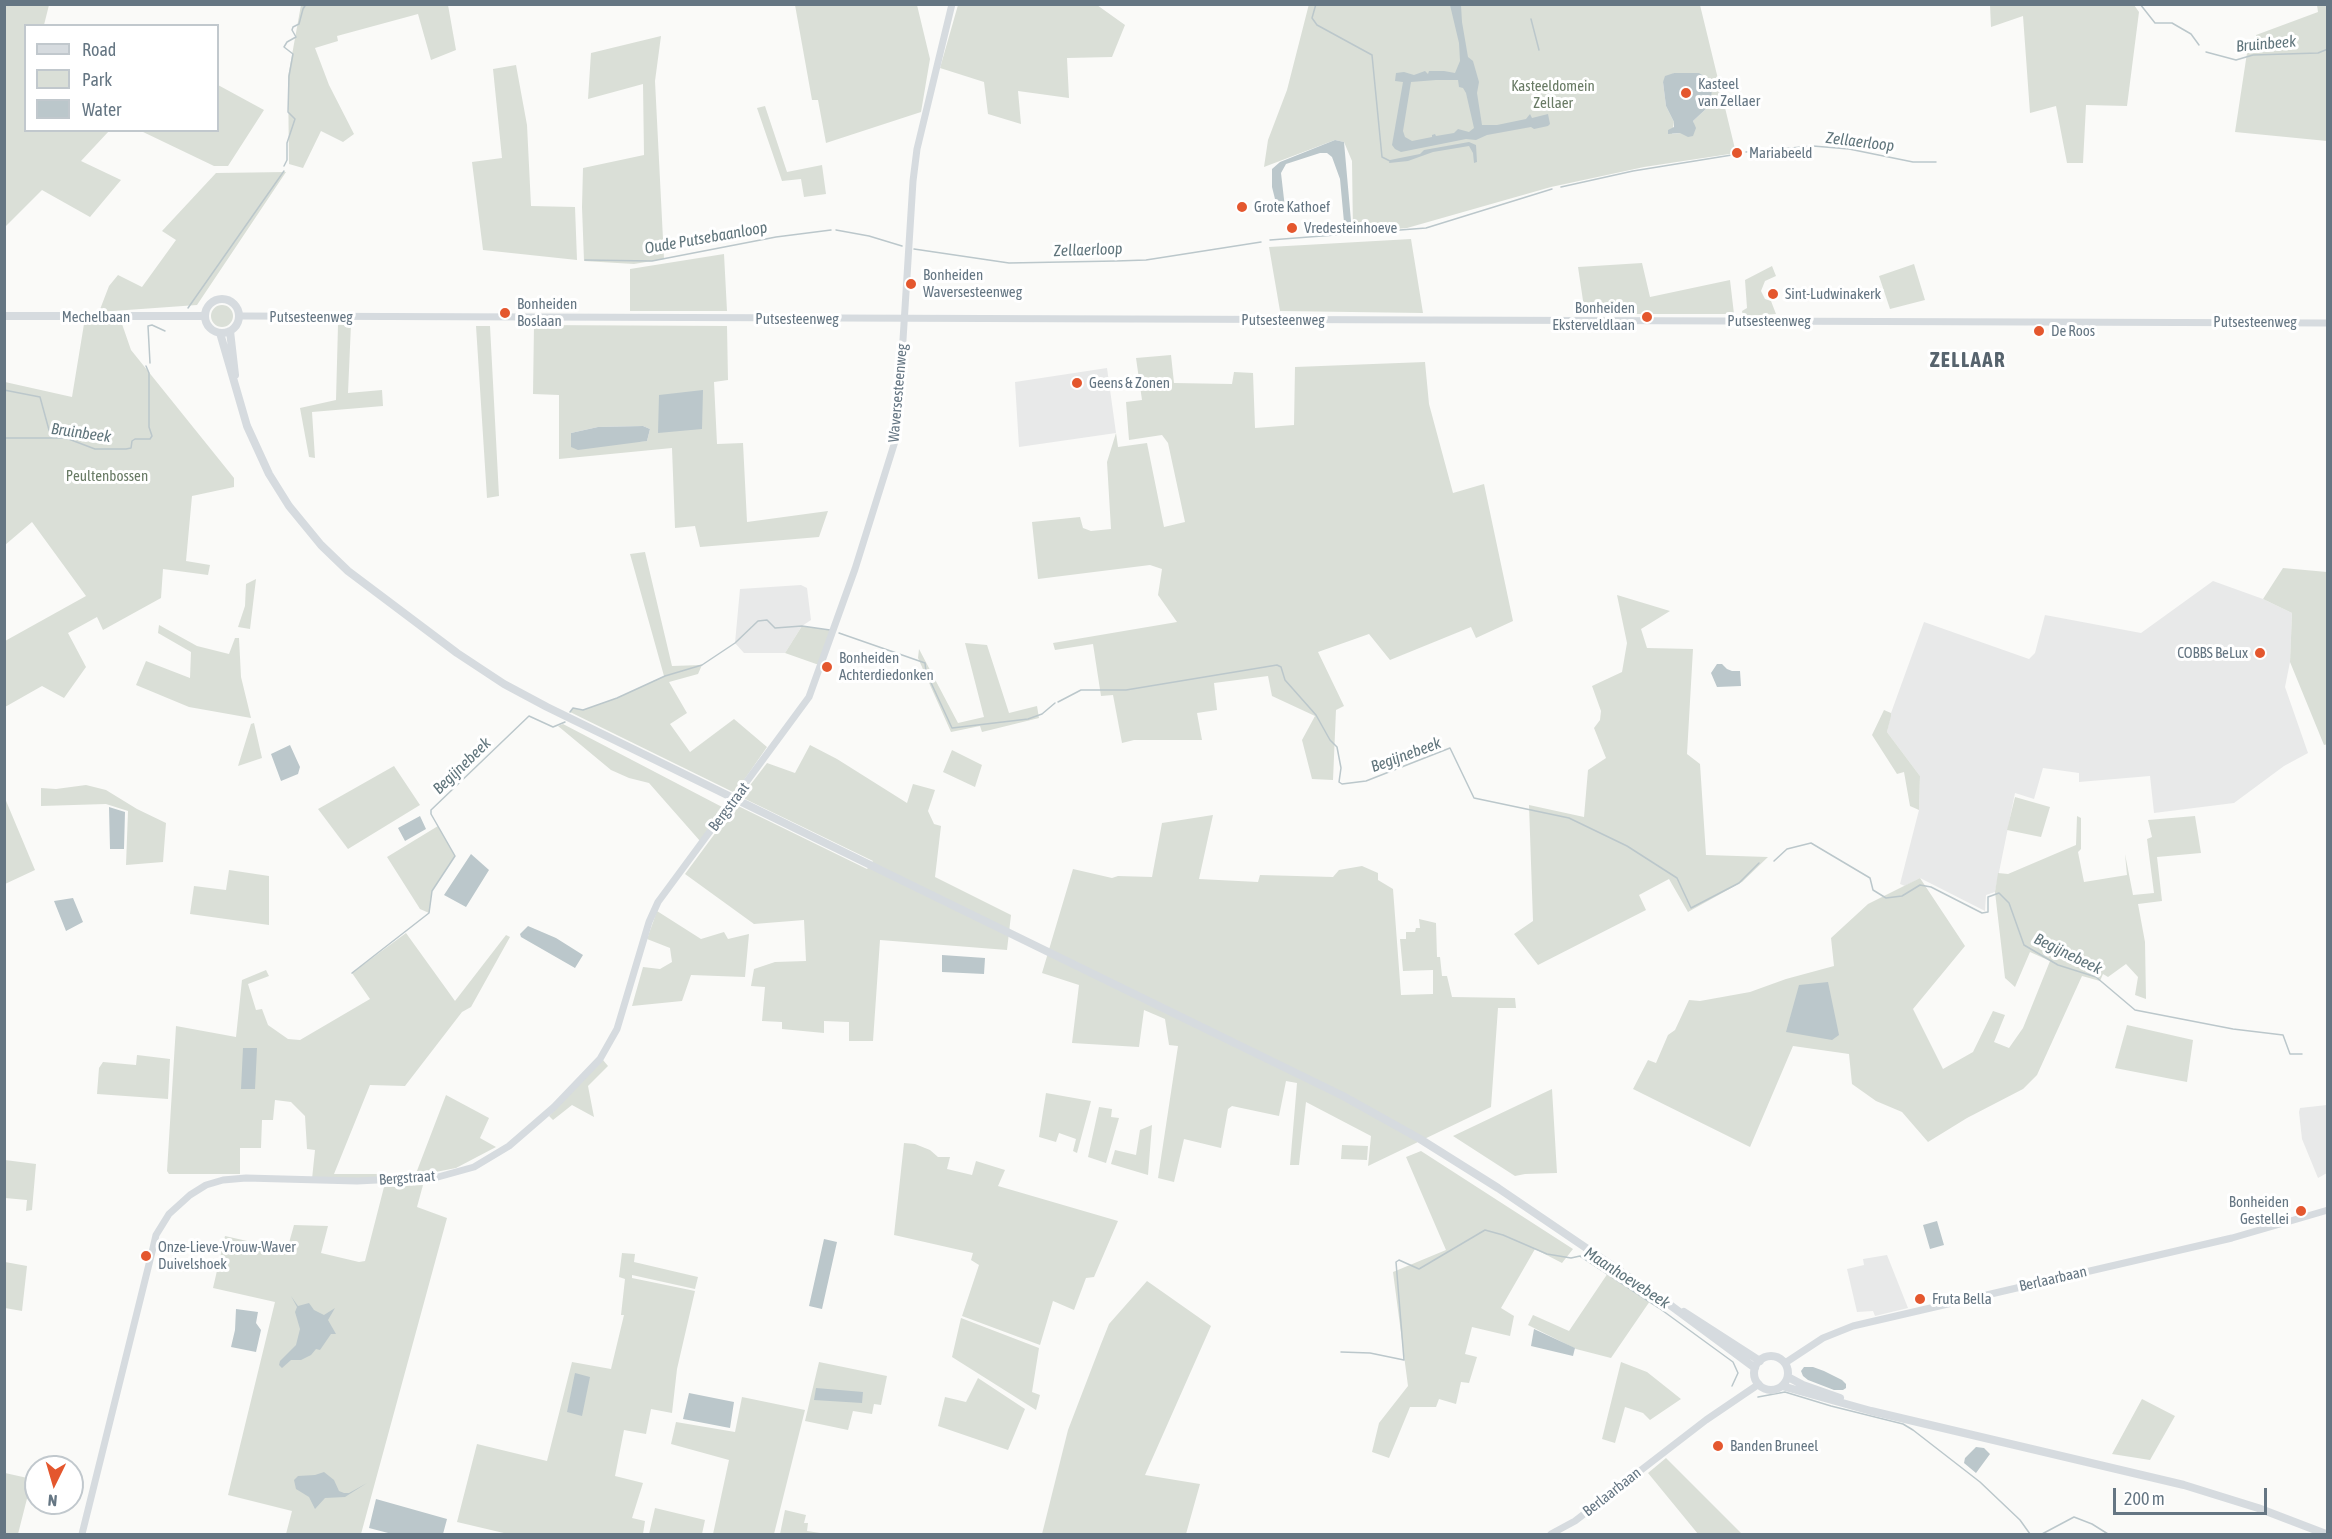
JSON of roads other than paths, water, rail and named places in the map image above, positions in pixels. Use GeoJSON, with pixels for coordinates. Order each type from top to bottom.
{"type":"FeatureCollection","features":[{"type":"Feature","properties":{"kind":"main road"},"geometry":{"type":"LineString","coordinates":[[224,299],[235,304],[239,316],[237,325],[230,331],[220,333],[209,327],[205,316],[212,302],[224,299]]}},
{"type":"Feature","properties":{"kind":"main road","name":"Mechelbaan"},"geometry":{"type":"LineString","coordinates":[[4,316],[205,316]]}},
{"type":"Feature","properties":{"kind":"main road"},"geometry":{"type":"LineString","coordinates":[[230,331],[235,386]]}},
{"type":"Feature","properties":{"kind":"main road"},"geometry":{"type":"LineString","coordinates":[[220,333],[247,426],[273,481],[289,507],[310,533],[348,571],[456,653],[504,684],[547,707],[1284,1066],[1420,1139],[1515,1199],[1758,1364]]}},
{"type":"Feature","properties":{"kind":"main road"},"geometry":{"type":"LineString","coordinates":[[1758,1364],[1774,1357],[1785,1363],[1788,1377],[1782,1386]]}},
{"type":"Feature","properties":{"kind":"main road"},"geometry":{"type":"LineString","coordinates":[[1758,1364],[1755,1376],[1759,1384],[1770,1390],[1782,1386],[1871,1411],[2167,1480],[2258,1508],[2326,1534]]}},
{"type":"Feature","properties":{"kind":"main road"},"geometry":{"type":"LineString","coordinates":[[1788,1377],[1836,1397],[1893,1415]]}},
{"type":"Feature","properties":{"kind":"street","name":"Waversesteenweg"},"geometry":{"type":"LineString","coordinates":[[765,758],[799,714],[814,687],[889,466],[897,435],[917,149],[952,4]]}},
{"type":"Feature","properties":{"kind":"street","name":"Putsesteenweg"},"geometry":{"type":"LineString","coordinates":[[239,316],[2328,322]]}},
{"type":"Feature","properties":{"kind":"street","name":"Bergstraat"},"geometry":{"type":"LineString","coordinates":[[82,1534],[156,1235],[169,1214],[190,1195],[206,1185],[223,1180],[246,1178],[315,1181],[400,1180],[438,1177],[474,1167],[509,1146],[554,1107],[600,1059],[617,1029],[649,922],[658,902],[765,758]]}},
{"type":"Feature","properties":{"kind":"street","name":"Berlaarbaan"},"geometry":{"type":"LineString","coordinates":[[1785,1363],[1823,1338],[1853,1326],[2231,1238],[2328,1209]]}},
{"type":"Feature","properties":{"kind":"street","name":"Berlaarbaan"},"geometry":{"type":"LineString","coordinates":[[1551,1534],[1575,1521],[1714,1414],[1759,1384]]}},
{"type":"Feature","properties":{"kind":"water"},"geometry":{"type":"Polygon","coordinates":[[[1450,5],[1461,5],[1468,57],[1473,61],[1479,82],[1477,93],[1482,125],[1497,125],[1526,119],[1530,114],[1532,118],[1548,114],[1550,124],[1534,129],[1531,127],[1487,135],[1476,140],[1466,139],[1401,152],[1395,149],[1392,145],[1403,82],[1395,81],[1396,73],[1404,72],[1414,75],[1425,71],[1428,74],[1429,71],[1444,71],[1455,73],[1460,61],[1459,43],[1450,5]],[[1458,80],[1411,82],[1403,131],[1405,137],[1412,141],[1432,137],[1435,134],[1436,136],[1454,133],[1458,129],[1469,132],[1474,128],[1466,93],[1463,88],[1459,87],[1458,80]]]}},
{"type":"Feature","properties":{"kind":"water"},"geometry":{"type":"Polygon","coordinates":[[[1674,73],[1699,73],[1705,77],[1712,88],[1707,108],[1693,121],[1696,128],[1693,136],[1688,137],[1680,133],[1668,134],[1668,130],[1674,127],[1674,122],[1666,106],[1663,82],[1665,76],[1674,73]]]}},
{"type":"Feature","properties":{"kind":"water"},"geometry":{"type":"Polygon","coordinates":[[[1335,140],[1344,142],[1352,232],[1345,233],[1340,179],[1332,157],[1327,153],[1320,153],[1286,164],[1281,173],[1285,208],[1276,203],[1272,187],[1272,169],[1280,162],[1335,140]]]}},
{"type":"Feature","properties":{"kind":"water"},"geometry":{"type":"Polygon","coordinates":[[[1469,142],[1476,145],[1477,162],[1474,163],[1473,153],[1469,146],[1433,152],[1408,161],[1389,163],[1390,160],[1420,154],[1424,150],[1469,142]]]}},
{"type":"Feature","properties":{"kind":"water"},"geometry":{"type":"Polygon","coordinates":[[[703,390],[702,429],[658,433],[659,395],[703,390]]]}},
{"type":"Feature","properties":{"kind":"water"},"geometry":{"type":"Polygon","coordinates":[[[643,426],[650,429],[647,441],[578,450],[571,447],[571,433],[598,427],[643,426]]]}},
{"type":"Feature","properties":{"kind":"water"},"geometry":{"type":"Polygon","coordinates":[[[1717,664],[1722,664],[1732,671],[1740,671],[1741,686],[1717,687],[1711,673],[1717,664]]]}},
{"type":"Feature","properties":{"kind":"water"},"geometry":{"type":"Polygon","coordinates":[[[290,745],[300,767],[298,774],[281,781],[271,754],[290,745]]]}},
{"type":"Feature","properties":{"kind":"water"},"geometry":{"type":"Polygon","coordinates":[[[109,807],[125,812],[124,849],[110,849],[109,807]]]}},
{"type":"Feature","properties":{"kind":"water"},"geometry":{"type":"Polygon","coordinates":[[[420,816],[426,829],[405,841],[398,828],[420,816]]]}},
{"type":"Feature","properties":{"kind":"water"},"geometry":{"type":"Polygon","coordinates":[[[471,854],[489,870],[466,907],[444,895],[471,854]]]}},
{"type":"Feature","properties":{"kind":"water"},"geometry":{"type":"Polygon","coordinates":[[[73,898],[83,922],[66,931],[54,901],[73,898]]]}},
{"type":"Feature","properties":{"kind":"water"},"geometry":{"type":"Polygon","coordinates":[[[528,926],[556,938],[583,955],[575,968],[521,937],[520,934],[528,926]]]}},
{"type":"Feature","properties":{"kind":"water"},"geometry":{"type":"Polygon","coordinates":[[[942,955],[985,958],[984,974],[942,972],[942,955]]]}},
{"type":"Feature","properties":{"kind":"water"},"geometry":{"type":"Polygon","coordinates":[[[1828,982],[1839,1035],[1832,1040],[1786,1032],[1799,985],[1828,982]]]}},
{"type":"Feature","properties":{"kind":"water"},"geometry":{"type":"Polygon","coordinates":[[[243,1048],[257,1048],[255,1089],[241,1089],[243,1048]]]}},
{"type":"Feature","properties":{"kind":"water"},"geometry":{"type":"Polygon","coordinates":[[[1937,1221],[1944,1245],[1930,1249],[1923,1225],[1937,1221]]]}},
{"type":"Feature","properties":{"kind":"water"},"geometry":{"type":"Polygon","coordinates":[[[824,1239],[837,1242],[822,1309],[809,1306],[824,1239]]]}},
{"type":"Feature","properties":{"kind":"water"},"geometry":{"type":"Polygon","coordinates":[[[291,1296],[298,1306],[309,1303],[314,1310],[324,1315],[335,1308],[328,1320],[336,1334],[331,1334],[320,1350],[316,1349],[311,1355],[301,1360],[291,1360],[282,1368],[279,1365],[280,1361],[296,1345],[300,1329],[295,1312],[297,1307],[291,1296]]]}},
{"type":"Feature","properties":{"kind":"water"},"geometry":{"type":"Polygon","coordinates":[[[236,1309],[258,1312],[256,1323],[261,1330],[256,1352],[231,1347],[236,1309]]]}},
{"type":"Feature","properties":{"kind":"water"},"geometry":{"type":"Polygon","coordinates":[[[1534,1329],[1575,1348],[1573,1356],[1531,1346],[1534,1329]]]}},
{"type":"Feature","properties":{"kind":"water"},"geometry":{"type":"Polygon","coordinates":[[[1804,1367],[1813,1367],[1842,1380],[1846,1388],[1834,1390],[1808,1380],[1801,1371],[1804,1367]]]}},
{"type":"Feature","properties":{"kind":"water"},"geometry":{"type":"Polygon","coordinates":[[[575,1373],[590,1377],[582,1416],[567,1412],[575,1373]]]}},
{"type":"Feature","properties":{"kind":"water"},"geometry":{"type":"Polygon","coordinates":[[[816,1388],[863,1392],[862,1403],[814,1400],[816,1388]]]}},
{"type":"Feature","properties":{"kind":"water"},"geometry":{"type":"Polygon","coordinates":[[[689,1393],[734,1402],[730,1428],[683,1419],[689,1393]]]}},
{"type":"Feature","properties":{"kind":"water"},"geometry":{"type":"Polygon","coordinates":[[[1976,1447],[1984,1448],[1990,1454],[1976,1473],[1964,1463],[1965,1458],[1976,1447]]]}},
{"type":"Feature","properties":{"kind":"water"},"geometry":{"type":"Polygon","coordinates":[[[324,1472],[334,1480],[339,1491],[344,1493],[349,1493],[367,1483],[345,1497],[325,1498],[315,1509],[309,1497],[296,1489],[294,1480],[298,1476],[324,1472]]]}},
{"type":"Feature","properties":{"kind":"water"},"geometry":{"type":"Polygon","coordinates":[[[376,1499],[447,1519],[443,1534],[392,1534],[369,1528],[376,1499]]]}},
{"type":"Feature","properties":{"kind":"waterway","name":"Bruinbeek"},"geometry":{"type":"LineString","coordinates":[[284,166],[287,160],[287,143],[295,119],[288,112],[289,76],[293,54],[284,47],[287,42],[296,37],[292,30],[299,24],[306,4]]}},
{"type":"Feature","properties":{"kind":"waterway"},"geometry":{"type":"LineString","coordinates":[[1316,4],[1312,18],[1317,25],[1372,55],[1382,157],[1390,161]]}},
{"type":"Feature","properties":{"kind":"waterway","name":"Bruinbeek"},"geometry":{"type":"LineString","coordinates":[[2140,4],[2155,23],[2172,23],[2191,34],[2199,45]]}},
{"type":"Feature","properties":{"kind":"waterway"},"geometry":{"type":"LineString","coordinates":[[1531,19],[1539,50]]}},
{"type":"Feature","properties":{"kind":"waterway","name":"Bruinbeek"},"geometry":{"type":"LineString","coordinates":[[2206,52],[2236,60],[2253,55],[2318,53],[2328,49]]}},
{"type":"Feature","properties":{"kind":"waterway","name":"Zellaerloop"},"geometry":{"type":"LineString","coordinates":[[1746,152],[1813,146],[1849,149],[1913,162],[1936,162]]}},
{"type":"Feature","properties":{"kind":"waterway","name":"Zellaerloop"},"geometry":{"type":"LineString","coordinates":[[1561,187],[1633,171],[1738,154]]}},
{"type":"Feature","properties":{"kind":"waterway","name":"Bruinbeek"},"geometry":{"type":"LineString","coordinates":[[188,308],[284,171]]}},
{"type":"Feature","properties":{"kind":"waterway","name":"Zellaerloop"},"geometry":{"type":"LineString","coordinates":[[1270,240],[1426,228],[1552,189]]}},
{"type":"Feature","properties":{"kind":"waterway","name":"Oude Putsebaanloop"},"geometry":{"type":"LineString","coordinates":[[585,260],[652,261],[776,237],[831,230]]}},
{"type":"Feature","properties":{"kind":"waterway","name":"Zellaerloop"},"geometry":{"type":"LineString","coordinates":[[836,230],[869,236],[902,246]]}},
{"type":"Feature","properties":{"kind":"waterway","name":"Zellaerloop"},"geometry":{"type":"LineString","coordinates":[[914,249],[1009,263],[1116,261],[1146,260],[1261,242]]}},
{"type":"Feature","properties":{"kind":"waterway","name":"Bruinbeek"},"geometry":{"type":"LineString","coordinates":[[150,363],[148,326],[152,325],[165,331]]}},
{"type":"Feature","properties":{"kind":"waterway","name":"Bruinbeek"},"geometry":{"type":"LineString","coordinates":[[4,438],[66,438],[95,449],[126,449],[131,448],[132,441],[135,439],[150,439],[152,436],[149,427],[149,373],[146,366]]}},
{"type":"Feature","properties":{"kind":"waterway"},"geometry":{"type":"LineString","coordinates":[[4,390],[40,397],[49,430],[58,438]]}},
{"type":"Feature","properties":{"kind":"waterway","name":"Begijnebeek"},"geometry":{"type":"LineString","coordinates":[[570,712],[573,708],[583,710],[617,698],[665,676],[702,665],[735,643],[758,621],[767,620],[775,628],[802,626],[830,630]]}},
{"type":"Feature","properties":{"kind":"waterway","name":"Begijnebeek"},"geometry":{"type":"LineString","coordinates":[[839,633],[925,663],[926,672],[952,728],[1028,719],[1042,714],[1055,703]]}},
{"type":"Feature","properties":{"kind":"waterway","name":"Begijnebeek"},"geometry":{"type":"LineString","coordinates":[[1058,702],[1081,690],[1126,690],[1277,665],[1281,667],[1285,680],[1316,715],[1330,740],[1337,747],[1341,768],[1339,782],[1342,784],[1366,781],[1450,748],[1474,798],[1569,818],[1627,846],[1677,878],[1691,908],[1739,883],[1759,863]]}},
{"type":"Feature","properties":{"kind":"waterway","name":"Begijnebeek"},"geometry":{"type":"LineString","coordinates":[[352,973],[429,913],[432,891],[455,856],[431,814],[431,810],[529,716],[553,727],[565,722]]}},
{"type":"Feature","properties":{"kind":"waterway","name":"Begijnebeek"},"geometry":{"type":"LineString","coordinates":[[1774,861],[1787,849],[1811,843],[1870,878],[1873,890],[1886,898],[1902,896],[1920,885],[1931,887],[1982,913],[1988,912],[1988,897],[1999,893],[2009,903],[2024,945],[2058,965],[2096,977],[2135,1010],[2233,1029],[2283,1035],[2290,1054],[2302,1054]]}},
{"type":"Feature","properties":{"kind":"waterway","name":"Maanhoevebeek"},"geometry":{"type":"LineString","coordinates":[[1341,1352],[1370,1353],[1404,1360],[1396,1262],[1399,1260],[1419,1269],[1485,1230],[1503,1235],[1547,1254],[1571,1258],[1580,1256],[1659,1308],[1733,1362],[1738,1373],[1732,1386]]}},
{"type":"Feature","properties":{"kind":"waterway","name":"Maanhoevebeek"},"geometry":{"type":"LineString","coordinates":[[1758,1397],[1785,1392],[1903,1424],[1980,1482],[2020,1520],[2030,1534]]}},
{"type":"Feature","properties":{"kind":"waterway","name":"Maanhoevebeek"},"geometry":{"type":"LineString","coordinates":[[2042,1534],[2074,1517],[2108,1534]]}},
{"type":"Feature","properties":{"kind":"place","name":"Kasteel van Zellaer"},"geometry":{"type":"Point","coordinates":[1686,93]}},
{"type":"Feature","properties":{"kind":"place","name":"Mariabeeld"},"geometry":{"type":"Point","coordinates":[1737,153]}},
{"type":"Feature","properties":{"kind":"place","name":"Grote Kathoef"},"geometry":{"type":"Point","coordinates":[1242,207]}},
{"type":"Feature","properties":{"kind":"place","name":"Vredesteinhoeve"},"geometry":{"type":"Point","coordinates":[1292,228]}},
{"type":"Feature","properties":{"kind":"place","name":"Bonheiden Waversesteenweg"},"geometry":{"type":"Point","coordinates":[911,284]}},
{"type":"Feature","properties":{"kind":"place","name":"Sint-Ludwinakerk"},"geometry":{"type":"Point","coordinates":[1773,294]}},
{"type":"Feature","properties":{"kind":"place","name":"Bonheiden Boslaan"},"geometry":{"type":"Point","coordinates":[505,313]}},
{"type":"Feature","properties":{"kind":"place","name":"Bonheiden Eksterveldlaan"},"geometry":{"type":"Point","coordinates":[1647,317]}},
{"type":"Feature","properties":{"kind":"place","name":"De Roos"},"geometry":{"type":"Point","coordinates":[2039,331]}},
{"type":"Feature","properties":{"kind":"place","name":"Geens & Zonen"},"geometry":{"type":"Point","coordinates":[1077,383]}},
{"type":"Feature","properties":{"kind":"place","name":"COBBS BeLux"},"geometry":{"type":"Point","coordinates":[2260,653]}},
{"type":"Feature","properties":{"kind":"place","name":"Bonheiden Achterdiedonken"},"geometry":{"type":"Point","coordinates":[827,667]}},
{"type":"Feature","properties":{"kind":"place","name":"Bonheiden Gestellei"},"geometry":{"type":"Point","coordinates":[2301,1211]}},
{"type":"Feature","properties":{"kind":"place","name":"Onze-Lieve-Vrouw-Waver Duivelshoek"},"geometry":{"type":"Point","coordinates":[146,1256]}},
{"type":"Feature","properties":{"kind":"place","name":"Fruta Bella"},"geometry":{"type":"Point","coordinates":[1920,1299]}},
{"type":"Feature","properties":{"kind":"place","name":"Banden Bruneel"},"geometry":{"type":"Point","coordinates":[1718,1446]}},
{"type":"Feature","properties":{"kind":"district","name":"ZELLAAR"},"geometry":{"type":"Point","coordinates":[1968,360]}},
{"type":"Feature","properties":{"kind":"park label","name":"Kasteeldomein Zellaer"},"geometry":{"type":"Point","coordinates":[1553,94]}},
{"type":"Feature","properties":{"kind":"park label","name":"Peultenbossen"},"geometry":{"type":"Point","coordinates":[107,476]}}]}
